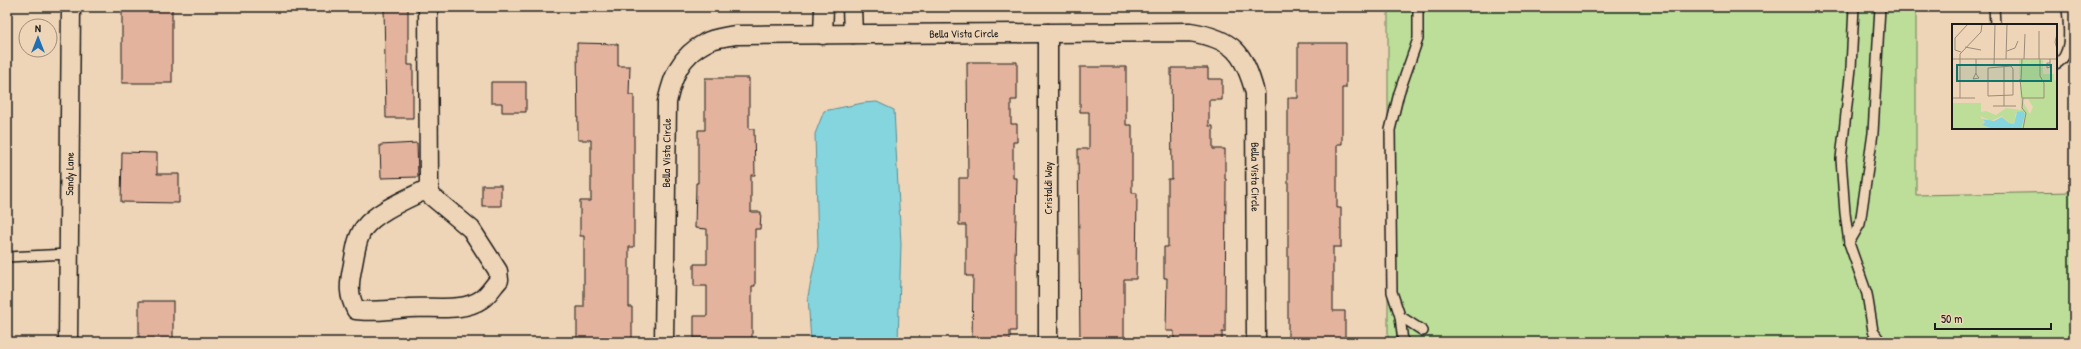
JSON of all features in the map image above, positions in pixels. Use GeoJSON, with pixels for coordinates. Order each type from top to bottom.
{"type":"FeatureCollection","features":[{"type":"Feature","properties":{"kind":"street","name":"Sandy Lane"},"geometry":{"type":"LineString","coordinates":[[68,342],[71,7]]}},
{"type":"Feature","properties":{"kind":"street"},"geometry":{"type":"LineString","coordinates":[[428,7],[429,188],[429,194],[471,229],[498,271],[498,280],[483,298],[468,305],[410,308],[378,312],[356,310],[350,298],[351,278],[356,247],[364,228],[385,211],[429,188]]}},
{"type":"Feature","properties":{"kind":"street"},"geometry":{"type":"LineString","coordinates":[[823,35],[824,7]]}},
{"type":"Feature","properties":{"kind":"street"},"geometry":{"type":"LineString","coordinates":[[852,7],[853,34]]}},
{"type":"Feature","properties":{"kind":"street","name":"Bella Vista Circle"},"geometry":{"type":"LineString","coordinates":[[664,342],[667,102],[672,78],[685,58],[706,42],[735,35],[1190,32],[1214,36],[1236,50],[1249,70],[1255,93],[1256,342]]}},
{"type":"Feature","properties":{"kind":"street","name":"Cristaldi Way"},"geometry":{"type":"LineString","coordinates":[[1048,33],[1048,342]]}},
{"type":"Feature","properties":{"kind":"lane"},"geometry":{"type":"LineString","coordinates":[[1403,342],[1400,316],[1392,292],[1390,130],[1399,93],[1418,39],[1418,7]]}},
{"type":"Feature","properties":{"kind":"lane"},"geometry":{"type":"LineString","coordinates":[[1854,7],[1851,68],[1841,159],[1849,243],[1867,294],[1873,331],[1881,342]]}},
{"type":"Feature","properties":{"kind":"lane"},"geometry":{"type":"LineString","coordinates":[[1849,243],[1860,224],[1873,132],[1880,7]]}},
{"type":"Feature","properties":{"kind":"lane"},"geometry":{"type":"LineString","coordinates":[[1994,7],[1995,24]]}},
{"type":"Feature","properties":{"kind":"lane"},"geometry":{"type":"LineString","coordinates":[[2057,64],[2062,61],[2068,52],[2068,7]]}},
{"type":"Feature","properties":{"kind":"lane"},"geometry":{"type":"LineString","coordinates":[[7,256],[68,254]]}},
{"type":"Feature","properties":{"kind":"lane"},"geometry":{"type":"LineString","coordinates":[[1400,316],[1423,331]]}},
{"type":"Feature","properties":{"kind":"green space"},"geometry":{"type":"Polygon","coordinates":[[[1388,7],[1916,7],[1916,195],[2074,192],[2074,342],[1388,342],[1388,7]]]}},
{"type":"Feature","properties":{"kind":"water"},"geometry":{"type":"Polygon","coordinates":[[[877,102],[894,110],[901,244],[898,342],[811,342],[808,296],[818,247],[815,134],[824,111],[863,103],[877,102]]]}},
{"type":"Feature","properties":{"kind":"building"},"geometry":{"type":"Polygon","coordinates":[[[122,7],[172,7],[172,83],[122,83],[122,7]]]}},
{"type":"Feature","properties":{"kind":"building"},"geometry":{"type":"Polygon","coordinates":[[[384,7],[408,7],[408,65],[413,65],[413,118],[386,118],[384,7]]]}},
{"type":"Feature","properties":{"kind":"building"},"geometry":{"type":"Polygon","coordinates":[[[577,43],[618,44],[618,66],[630,66],[629,95],[634,95],[634,247],[629,247],[629,307],[632,307],[632,342],[577,342],[577,307],[584,307],[584,236],[580,236],[580,201],[591,201],[591,140],[578,140],[577,43]]]}},
{"type":"Feature","properties":{"kind":"building"},"geometry":{"type":"Polygon","coordinates":[[[1298,43],[1346,43],[1346,88],[1342,88],[1342,144],[1337,144],[1337,208],[1341,208],[1341,247],[1333,247],[1333,311],[1345,311],[1345,342],[1288,342],[1288,98],[1298,98],[1298,43]]]}},
{"type":"Feature","properties":{"kind":"building"},"geometry":{"type":"Polygon","coordinates":[[[967,62],[1017,62],[1017,100],[1011,100],[1011,124],[1017,124],[1017,142],[1013,142],[1013,178],[1017,178],[1015,261],[1016,331],[1010,331],[1010,342],[972,342],[973,276],[966,276],[966,225],[959,225],[959,178],[968,178],[967,62]]]}},
{"type":"Feature","properties":{"kind":"building"},"geometry":{"type":"Polygon","coordinates":[[[1080,67],[1126,67],[1126,125],[1132,125],[1132,193],[1137,193],[1136,279],[1124,279],[1124,342],[1080,342],[1078,149],[1089,149],[1089,112],[1080,112],[1080,67]]]}},
{"type":"Feature","properties":{"kind":"building"},"geometry":{"type":"Polygon","coordinates":[[[1171,68],[1208,68],[1208,79],[1222,79],[1222,100],[1209,100],[1209,126],[1213,126],[1213,149],[1225,149],[1225,332],[1222,332],[1222,342],[1174,342],[1174,331],[1166,331],[1167,278],[1164,278],[1164,247],[1168,247],[1168,179],[1172,179],[1171,68]]]}},
{"type":"Feature","properties":{"kind":"building"},"geometry":{"type":"Polygon","coordinates":[[[705,78],[749,78],[749,129],[754,129],[755,175],[751,175],[751,212],[761,212],[760,229],[755,229],[755,286],[752,286],[752,338],[694,338],[694,316],[707,316],[707,286],[694,286],[694,264],[707,264],[707,229],[695,228],[696,183],[698,183],[698,130],[705,130],[705,78]]]}},
{"type":"Feature","properties":{"kind":"building"},"geometry":{"type":"Polygon","coordinates":[[[491,82],[526,82],[526,112],[502,112],[502,103],[491,103],[491,82]]]}},
{"type":"Feature","properties":{"kind":"building"},"geometry":{"type":"Polygon","coordinates":[[[417,143],[418,177],[381,178],[380,145],[417,143]]]}},
{"type":"Feature","properties":{"kind":"building"},"geometry":{"type":"Polygon","coordinates":[[[122,152],[157,153],[157,174],[179,174],[179,203],[121,202],[122,152]]]}},
{"type":"Feature","properties":{"kind":"building"},"geometry":{"type":"Polygon","coordinates":[[[482,185],[501,185],[501,206],[482,206],[482,185]]]}},
{"type":"Feature","properties":{"kind":"building"},"geometry":{"type":"Polygon","coordinates":[[[139,301],[173,301],[173,339],[139,339],[139,301]]]}}]}
